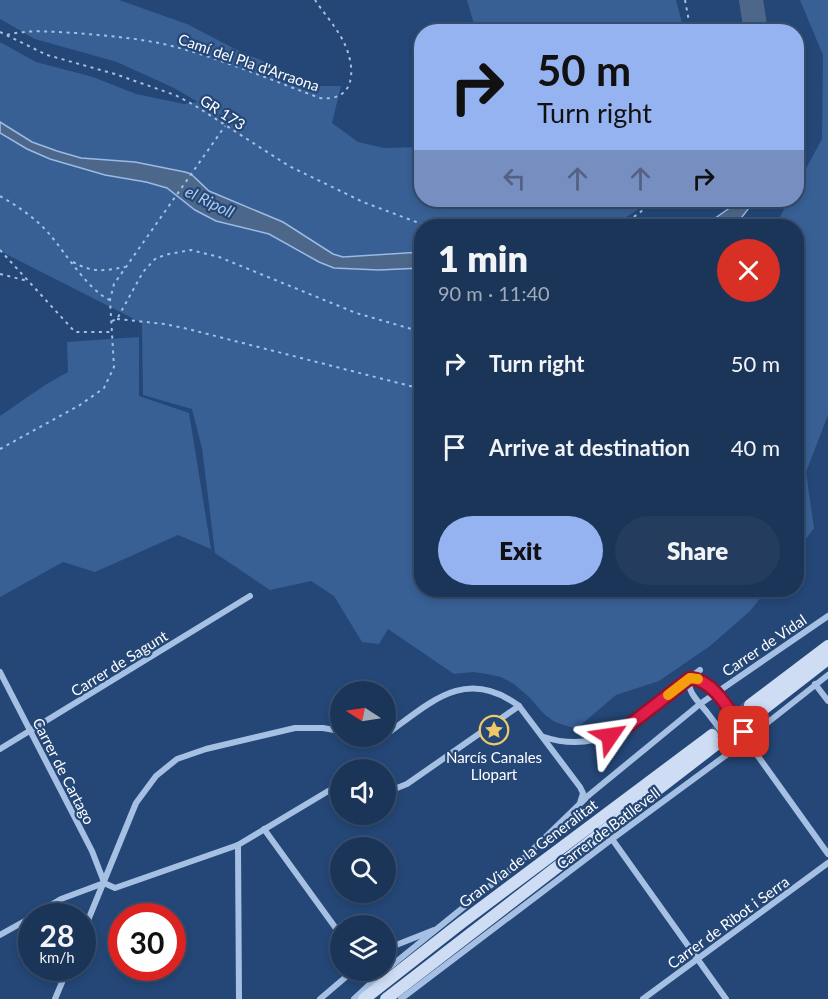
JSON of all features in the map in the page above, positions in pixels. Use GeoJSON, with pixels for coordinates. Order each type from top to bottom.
{"type":"FeatureCollection","features":[{"type":"Feature","properties":{"kind":"street","name":"Carrer de Sagunt"},"geometry":{"type":"LineString","coordinates":[[0,749],[250,596]]}},
{"type":"Feature","properties":{"kind":"street","name":"Carrer de Vidal"},"geometry":{"type":"LineString","coordinates":[[396,961],[523,859],[578,806],[684,716],[828,616]]}},
{"type":"Feature","properties":{"kind":"street"},"geometry":{"type":"LineString","coordinates":[[828,646],[754,709],[828,659]]}},
{"type":"Feature","properties":{"kind":"street"},"geometry":{"type":"LineString","coordinates":[[543,737],[574,742],[592,741],[610,736],[628,726],[700,670]]}},
{"type":"Feature","properties":{"kind":"street","name":"Carrer de Cartago"},"geometry":{"type":"LineString","coordinates":[[0,672],[92,851],[104,883]]}},
{"type":"Feature","properties":{"kind":"street","name":"Carrer de Batllevell"},"geometry":{"type":"LineString","coordinates":[[401,999],[729,753],[746,735],[828,675]]}},
{"type":"Feature","properties":{"kind":"street"},"geometry":{"type":"LineString","coordinates":[[690,678],[704,682],[720,699],[828,854]]}},
{"type":"Feature","properties":{"kind":"street"},"geometry":{"type":"LineString","coordinates":[[690,678],[688,684],[690,690],[706,711],[720,740],[731,746],[729,753]]}},
{"type":"Feature","properties":{"kind":"street"},"geometry":{"type":"LineString","coordinates":[[815,684],[828,701]]}},
{"type":"Feature","properties":{"kind":"street"},"geometry":{"type":"LineString","coordinates":[[396,727],[427,704],[451,691],[480,688],[506,696],[519,705],[582,790],[578,806]]}},
{"type":"Feature","properties":{"kind":"street"},"geometry":{"type":"LineString","coordinates":[[396,788],[407,784],[519,705]]}},
{"type":"Feature","properties":{"kind":"street"},"geometry":{"type":"LineString","coordinates":[[96,903],[136,803],[156,776],[177,759],[206,749],[295,728],[330,729]]}},
{"type":"Feature","properties":{"kind":"street","name":"Gran Via de la Generalitat"},"geometry":{"type":"LineString","coordinates":[[364,999],[461,923],[720,740]]}},
{"type":"Feature","properties":{"kind":"street","name":"Gran Via de la Generalitat"},"geometry":{"type":"LineString","coordinates":[[386,999],[720,740]]}},
{"type":"Feature","properties":{"kind":"street"},"geometry":{"type":"LineString","coordinates":[[55,903],[104,883],[115,888],[238,844],[330,790]]}},
{"type":"Feature","properties":{"kind":"street"},"geometry":{"type":"LineString","coordinates":[[264,829],[330,920]]}},
{"type":"Feature","properties":{"kind":"street"},"geometry":{"type":"LineString","coordinates":[[612,839],[726,999]]}},
{"type":"Feature","properties":{"kind":"street"},"geometry":{"type":"LineString","coordinates":[[238,844],[239,999]]}},
{"type":"Feature","properties":{"kind":"street","name":"Carrer de Ribot i Serra"},"geometry":{"type":"LineString","coordinates":[[643,999],[828,863]]}},
{"type":"Feature","properties":{"kind":"street"},"geometry":{"type":"LineString","coordinates":[[0,935],[18,925]]}},
{"type":"Feature","properties":{"kind":"street"},"geometry":{"type":"LineString","coordinates":[[396,946],[440,927]]}},
{"type":"Feature","properties":{"kind":"street"},"geometry":{"type":"LineString","coordinates":[[54,999],[62,981]]}},
{"type":"Feature","properties":{"kind":"street"},"geometry":{"type":"LineString","coordinates":[[320,999],[341,981]]}},
{"type":"Feature","properties":{"kind":"street","name":"Carrer de Vidal"},"geometry":{"type":"LineString","coordinates":[[354,999],[373,981]]}},
{"type":"Feature","properties":{"kind":"path","name":"Camí del Pla d'Arraona"},"geometry":{"type":"LineString","coordinates":[[7,35],[23,31],[65,33],[122,37],[169,46],[212,57],[320,98],[332,100],[342,96],[347,89],[351,76],[350,63],[346,47],[315,0]]}},
{"type":"Feature","properties":{"kind":"path"},"geometry":{"type":"LineString","coordinates":[[685,0],[690,24]]}},
{"type":"Feature","properties":{"kind":"path","name":"GR 173"},"geometry":{"type":"LineString","coordinates":[[0,32],[47,55],[153,86],[194,105],[261,150],[316,179],[374,207],[414,221]]}},
{"type":"Feature","properties":{"kind":"path"},"geometry":{"type":"LineString","coordinates":[[0,449],[80,405],[104,388],[114,367],[110,300],[114,284],[225,126]]}},
{"type":"Feature","properties":{"kind":"path"},"geometry":{"type":"LineString","coordinates":[[0,196],[38,222],[103,297],[110,300]]}},
{"type":"Feature","properties":{"kind":"path"},"geometry":{"type":"LineString","coordinates":[[631,219],[647,207]]}},
{"type":"Feature","properties":{"kind":"path"},"geometry":{"type":"LineString","coordinates":[[0,250],[75,332],[113,332]]}},
{"type":"Feature","properties":{"kind":"path"},"geometry":{"type":"LineString","coordinates":[[117,319],[143,272],[156,258],[191,250],[219,257],[356,313],[414,330]]}},
{"type":"Feature","properties":{"kind":"path"},"geometry":{"type":"LineString","coordinates":[[70,261],[95,271],[126,266]]}},
{"type":"Feature","properties":{"kind":"path"},"geometry":{"type":"LineString","coordinates":[[0,274],[28,281]]}},
{"type":"Feature","properties":{"kind":"path"},"geometry":{"type":"LineString","coordinates":[[112,321],[117,319],[165,324],[188,329],[414,387]]}},
{"type":"Feature","properties":{"kind":"shaded area"},"geometry":{"type":"Polygon","coordinates":[[[0,0],[119,0],[187,24],[237,50],[321,86],[341,86],[332,123],[358,142],[384,148],[414,147],[414,207],[640,207],[623,219],[414,219],[414,597],[761,597],[750,611],[710,646],[659,681],[616,695],[576,729],[555,722],[514,684],[501,677],[473,672],[454,674],[388,629],[379,644],[362,642],[334,596],[311,581],[270,590],[215,553],[202,448],[192,409],[143,395],[142,323],[0,251],[0,42],[36,62],[93,77],[136,94],[184,104],[198,102],[174,88],[117,62],[35,39],[0,19],[0,0]]]}},
{"type":"Feature","properties":{"kind":"shaded area"},"geometry":{"type":"Polygon","coordinates":[[[467,0],[676,0],[682,24],[474,24],[467,0]]]}},
{"type":"Feature","properties":{"kind":"shaded area"},"geometry":{"type":"Polygon","coordinates":[[[800,0],[828,0],[828,415],[806,472],[814,528],[804,542],[804,219],[779,219],[785,207],[804,207],[804,172],[822,139],[823,55],[800,0]]]}},
{"type":"Feature","properties":{"kind":"shaded area"},"geometry":{"type":"Polygon","coordinates":[[[139,337],[139,396],[189,413],[211,549],[178,535],[95,572],[63,562],[0,597],[0,416],[68,372],[67,342],[139,337]]]}},
{"type":"Feature","properties":{"kind":"water"},"geometry":{"type":"Polygon","coordinates":[[[0,122],[32,142],[81,158],[135,162],[185,172],[191,174],[209,191],[283,222],[333,254],[343,257],[414,252],[414,268],[379,270],[334,268],[269,234],[216,221],[195,210],[167,188],[105,175],[50,159],[0,133],[0,122]]]}},
{"type":"Feature","properties":{"kind":"water"},"geometry":{"type":"Polygon","coordinates":[[[731,207],[749,207],[740,219],[714,219],[731,207]]]}},
{"type":"Feature","properties":{"kind":"waterway","name":"el Ripoll"},"geometry":{"type":"LineString","coordinates":[[751,0],[755,24]]}},
{"type":"Feature","properties":{"kind":"tunnel"},"geometry":{"type":"LineString","coordinates":[[712,735],[750,705]]}},
{"type":"Feature","properties":{"kind":"tunnel"},"geometry":{"type":"LineString","coordinates":[[718,743],[757,714]]}},
{"type":"Feature","properties":{"kind":"slow traffic"},"geometry":{"type":"LineString","coordinates":[[668,695],[690,678],[698,679]]}},
{"type":"Feature","properties":{"kind":"place","name":"Narcís Canales Llopart"},"geometry":{"type":"Point","coordinates":[494,730]}},
{"type":"Feature","properties":{"kind":"route"},"geometry":{"type":"LineString","coordinates":[[610,736],[628,726],[690,678],[698,679],[710,686],[744,732]]}}]}
